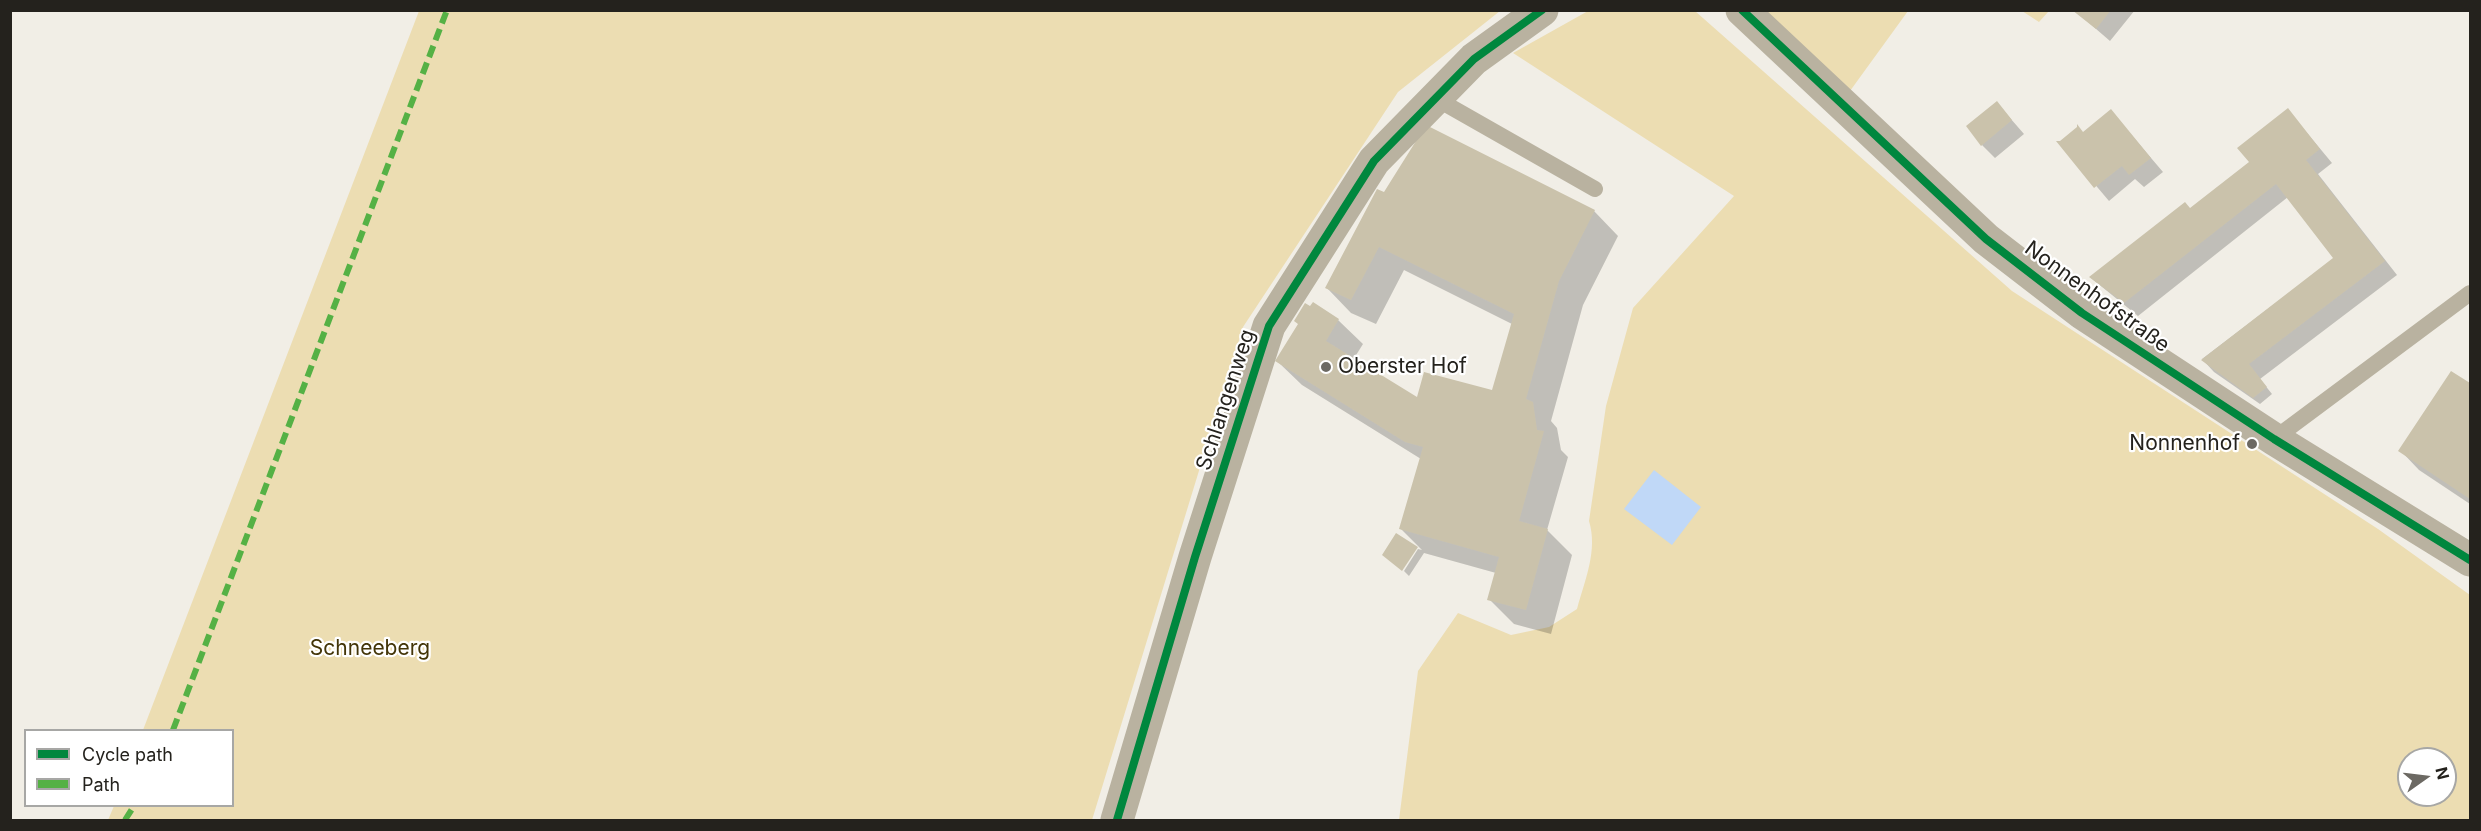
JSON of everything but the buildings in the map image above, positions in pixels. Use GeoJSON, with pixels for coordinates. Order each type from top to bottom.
{"type":"FeatureCollection","features":[{"type":"Feature","properties":{"kind":"street","name":"Schlangenweg"},"geometry":{"type":"LineString","coordinates":[[1117,820],[1195,557],[1269,326],[1374,161],[1473,59],[1542,10]]}},
{"type":"Feature","properties":{"kind":"street","name":"Nonnenhofstraße"},"geometry":{"type":"LineString","coordinates":[[1742,10],[1986,239],[2082,313],[2274,439],[2470,560]]}},
{"type":"Feature","properties":{"kind":"lane"},"geometry":{"type":"LineString","coordinates":[[1435,98],[1595,189]]}},
{"type":"Feature","properties":{"kind":"lane"},"geometry":{"type":"LineString","coordinates":[[2274,439],[2470,293]]}},
{"type":"Feature","properties":{"kind":"green space","name":"Schneeberg"},"geometry":{"type":"Polygon","coordinates":[[[419,10],[1500,11],[1398,92],[1243,327],[1092,820],[108,820],[114,807],[234,807],[234,729],[143,729],[419,10]]]}},
{"type":"Feature","properties":{"kind":"green space"},"geometry":{"type":"Polygon","coordinates":[[[1588,11],[1695,11],[2012,291],[2378,529],[2470,595],[2470,820],[1399,820],[1418,671],[1458,613],[1511,635],[1549,627],[1577,609],[1591,554],[1589,521],[1606,406],[1633,308],[1734,196],[1513,53],[1588,11]]]}},
{"type":"Feature","properties":{"kind":"green space"},"geometry":{"type":"Polygon","coordinates":[[[1765,11],[1908,11],[1850,91],[1765,11]]]}},
{"type":"Feature","properties":{"kind":"green space"},"geometry":{"type":"Polygon","coordinates":[[[2022,11],[2049,11],[2039,22],[2022,11]]]}},
{"type":"Feature","properties":{"kind":"water"},"geometry":{"type":"Polygon","coordinates":[[[1654,470],[1701,507],[1672,545],[1624,509],[1654,470]]]}},
{"type":"Feature","properties":{"kind":"marked path"},"geometry":{"type":"LineString","coordinates":[[173,729],[447,10]]}},
{"type":"Feature","properties":{"kind":"marked path"},"geometry":{"type":"LineString","coordinates":[[125,820],[133,807]]}},
{"type":"Feature","properties":{"kind":"cycle path"},"geometry":{"type":"LineString","coordinates":[[1117,820],[1195,557],[1269,326],[1374,161],[1474,59],[1542,10]]}},
{"type":"Feature","properties":{"kind":"cycle path"},"geometry":{"type":"LineString","coordinates":[[1742,10],[1986,239],[2082,313],[2274,439],[2470,560]]}},
{"type":"Feature","properties":{"kind":"place","name":"Oberster Hof"},"geometry":{"type":"Point","coordinates":[1326,367]}},
{"type":"Feature","properties":{"kind":"place","name":"Nonnenhof"},"geometry":{"type":"Point","coordinates":[2252,444]}}]}
